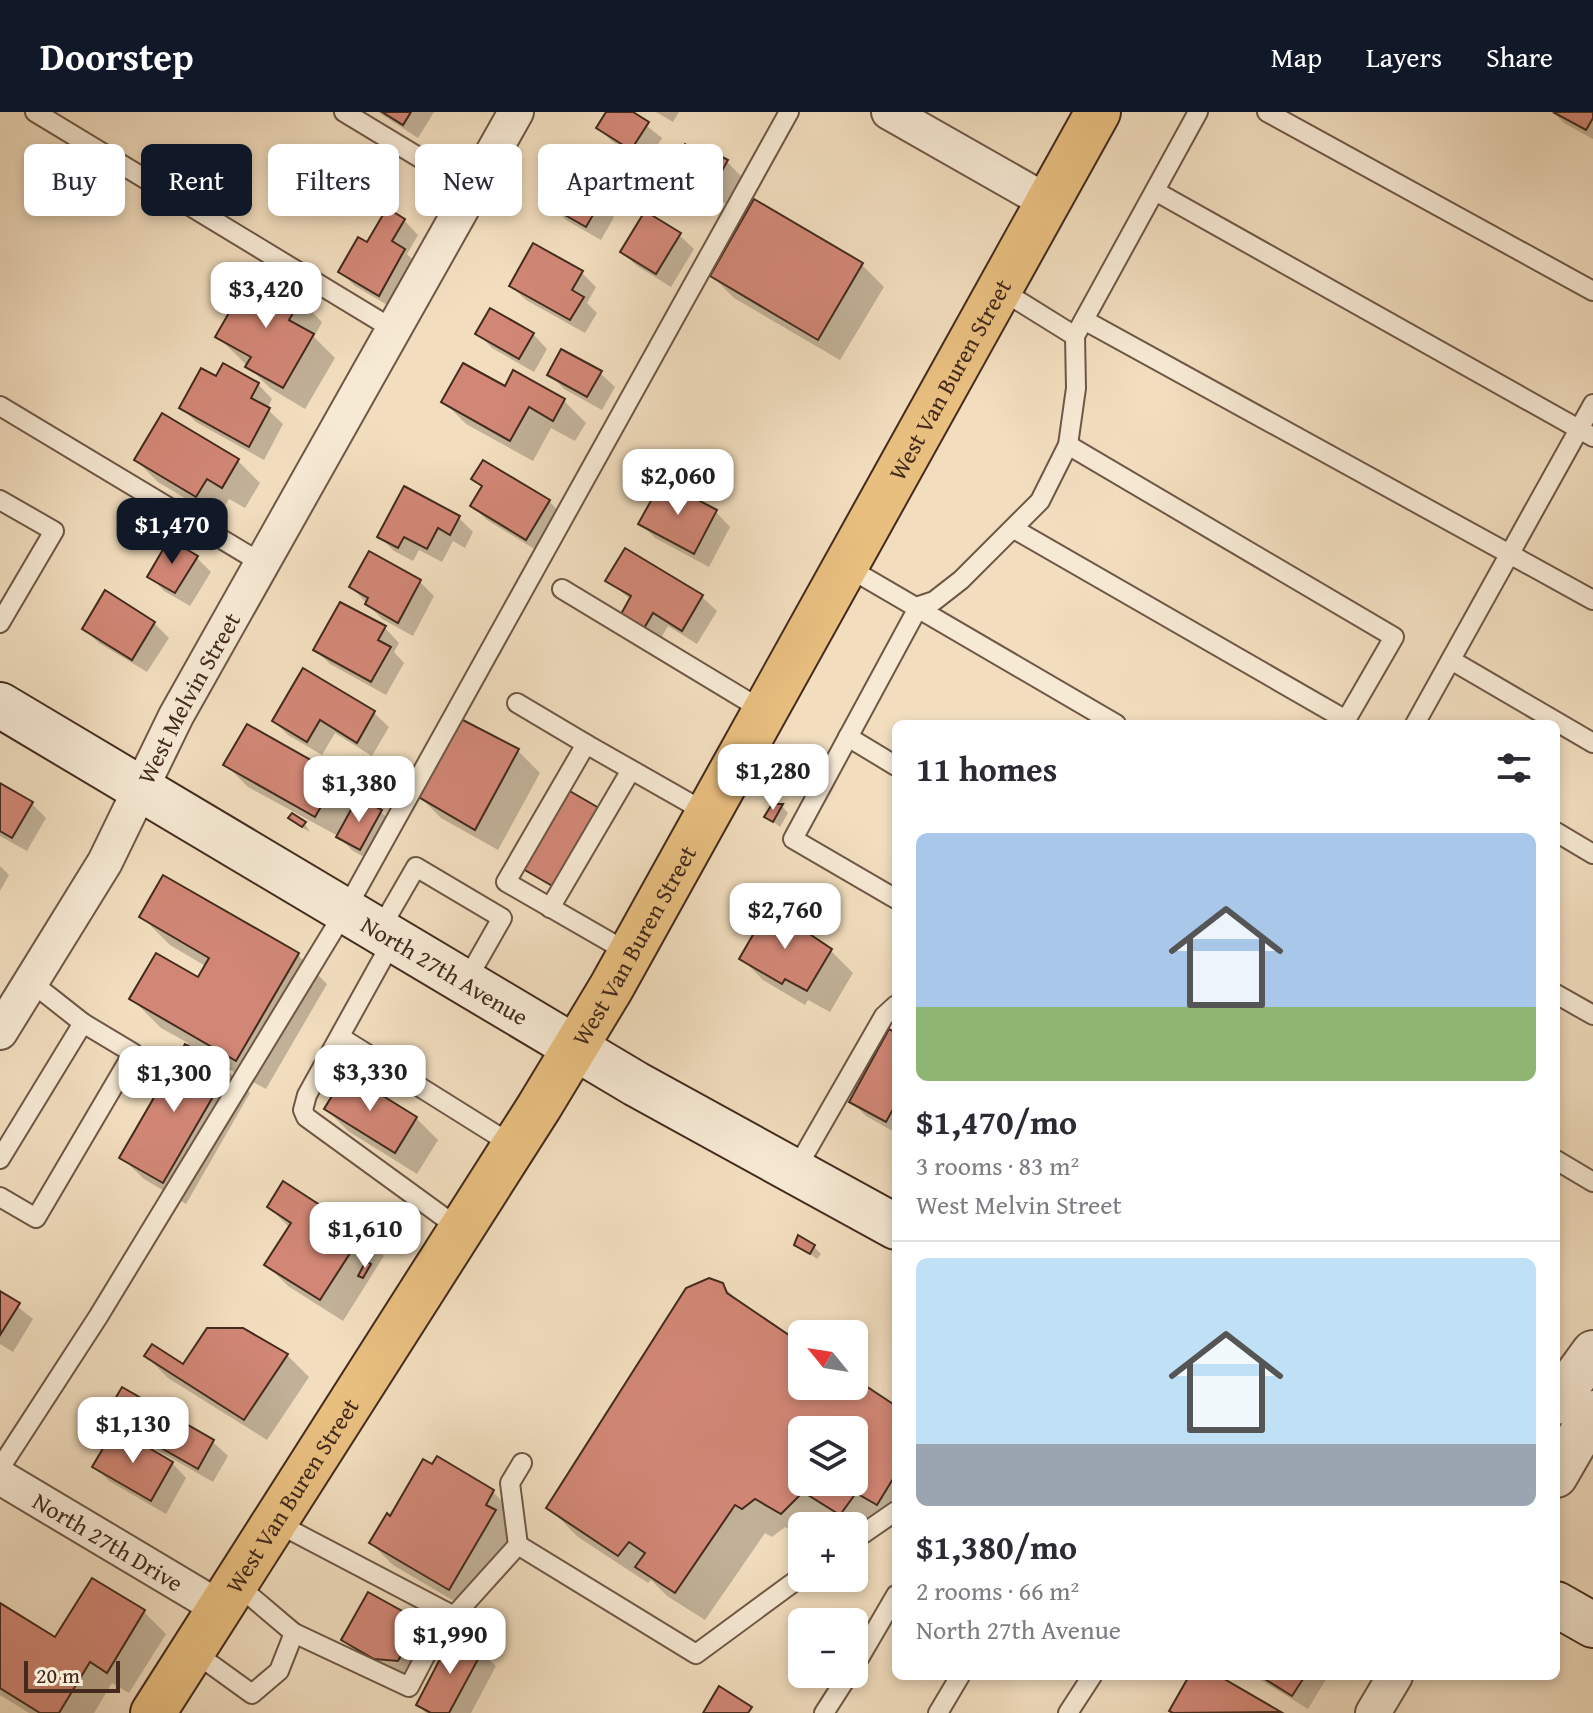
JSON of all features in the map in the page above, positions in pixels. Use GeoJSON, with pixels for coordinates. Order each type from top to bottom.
{"type":"FeatureCollection","features":[{"type":"Feature","properties":{"kind":"main road","name":"West Van Buren Street"},"geometry":{"type":"LineString","coordinates":[[153,1713],[273,1520],[514,1146],[631,954],[1098,112]]}},
{"type":"Feature","properties":{"kind":"main road","name":"North 27th Avenue"},"geometry":{"type":"LineString","coordinates":[[0,705],[465,983],[892,1225]]}},
{"type":"Feature","properties":{"kind":"main road"},"geometry":{"type":"LineString","coordinates":[[1560,1606],[1593,1625]]}},
{"type":"Feature","properties":{"kind":"street","name":"West Melvin Street"},"geometry":{"type":"LineString","coordinates":[[498,144],[516,112]]}},
{"type":"Feature","properties":{"kind":"street"},"geometry":{"type":"LineString","coordinates":[[889,112],[1049,203]]}},
{"type":"Feature","properties":{"kind":"street","name":"West Melvin Street"},"geometry":{"type":"LineString","coordinates":[[0,1032],[105,862],[176,716],[459,216]]}},
{"type":"Feature","properties":{"kind":"street"},"geometry":{"type":"LineString","coordinates":[[1560,1397],[1593,1352]]}},
{"type":"Feature","properties":{"kind":"street"},"geometry":{"type":"LineString","coordinates":[[1560,1469],[1593,1412]]}},
{"type":"Feature","properties":{"kind":"street","name":"North 27th Drive"},"geometry":{"type":"LineString","coordinates":[[0,1477],[226,1594]]}},
{"type":"Feature","properties":{"kind":"street"},"geometry":{"type":"LineString","coordinates":[[1373,1713],[1393,1680]]}},
{"type":"Feature","properties":{"kind":"lane"},"geometry":{"type":"LineString","coordinates":[[35,112],[396,331]]}},
{"type":"Feature","properties":{"kind":"lane"},"geometry":{"type":"LineString","coordinates":[[344,112],[415,155]]}},
{"type":"Feature","properties":{"kind":"lane"},"geometry":{"type":"LineString","coordinates":[[460,1229],[306,1117],[303,1110],[307,1095],[340,1037],[372,927],[789,112]]}},
{"type":"Feature","properties":{"kind":"lane"},"geometry":{"type":"LineString","coordinates":[[892,897],[793,839],[919,606],[934,601],[961,580],[1040,501],[1068,445],[1080,328],[1198,112]]}},
{"type":"Feature","properties":{"kind":"lane"},"geometry":{"type":"LineString","coordinates":[[1267,112],[1593,291]]}},
{"type":"Feature","properties":{"kind":"lane"},"geometry":{"type":"LineString","coordinates":[[1155,191],[1586,434]]}},
{"type":"Feature","properties":{"kind":"lane"},"geometry":{"type":"LineString","coordinates":[[1001,290],[1080,328],[1593,600]]}},
{"type":"Feature","properties":{"kind":"lane"},"geometry":{"type":"LineString","coordinates":[[1417,720],[1509,555],[1586,434],[1593,404]]}},
{"type":"Feature","properties":{"kind":"lane"},"geometry":{"type":"LineString","coordinates":[[0,406],[263,564]]}},
{"type":"Feature","properties":{"kind":"lane"},"geometry":{"type":"LineString","coordinates":[[1014,529],[1346,720],[1394,637],[1068,445]]}},
{"type":"Feature","properties":{"kind":"lane"},"geometry":{"type":"LineString","coordinates":[[0,500],[54,531],[0,623]]}},
{"type":"Feature","properties":{"kind":"lane"},"geometry":{"type":"LineString","coordinates":[[847,567],[919,606],[1109,720]]}},
{"type":"Feature","properties":{"kind":"lane"},"geometry":{"type":"LineString","coordinates":[[562,589],[767,712]]}},
{"type":"Feature","properties":{"kind":"lane"},"geometry":{"type":"LineString","coordinates":[[1451,660],[1554,720]]}},
{"type":"Feature","properties":{"kind":"lane"},"geometry":{"type":"LineString","coordinates":[[517,703],[710,815]]}},
{"type":"Feature","properties":{"kind":"lane"},"geometry":{"type":"LineString","coordinates":[[1560,724],[1593,743]]}},
{"type":"Feature","properties":{"kind":"lane"},"geometry":{"type":"LineString","coordinates":[[848,737],[892,764]]}},
{"type":"Feature","properties":{"kind":"lane"},"geometry":{"type":"LineString","coordinates":[[586,744],[506,882],[631,954]]}},
{"type":"Feature","properties":{"kind":"lane"},"geometry":{"type":"LineString","coordinates":[[550,908],[631,770]]}},
{"type":"Feature","properties":{"kind":"lane"},"geometry":{"type":"LineString","coordinates":[[1560,834],[1593,854]]}},
{"type":"Feature","properties":{"kind":"lane"},"geometry":{"type":"LineString","coordinates":[[0,1468],[107,1304],[416,867],[502,918]]}},
{"type":"Feature","properties":{"kind":"lane"},"geometry":{"type":"LineString","coordinates":[[465,983],[520,890]]}},
{"type":"Feature","properties":{"kind":"lane"},"geometry":{"type":"LineString","coordinates":[[0,1197],[36,1218],[133,1053],[83,1023],[31,982]]}},
{"type":"Feature","properties":{"kind":"lane"},"geometry":{"type":"LineString","coordinates":[[1560,996],[1593,1015]]}},
{"type":"Feature","properties":{"kind":"lane"},"geometry":{"type":"LineString","coordinates":[[795,1171],[884,1016],[892,1009]]}},
{"type":"Feature","properties":{"kind":"lane"},"geometry":{"type":"LineString","coordinates":[[0,1159],[83,1023]]}},
{"type":"Feature","properties":{"kind":"lane"},"geometry":{"type":"LineString","coordinates":[[340,1037],[514,1146]]}},
{"type":"Feature","properties":{"kind":"lane"},"geometry":{"type":"LineString","coordinates":[[1560,1162],[1593,1182]]}},
{"type":"Feature","properties":{"kind":"lane"},"geometry":{"type":"LineString","coordinates":[[273,1520],[454,1616],[518,1545],[510,1483],[522,1463]]}},
{"type":"Feature","properties":{"kind":"lane"},"geometry":{"type":"LineString","coordinates":[[868,1530],[892,1514]]}},
{"type":"Feature","properties":{"kind":"lane"},"geometry":{"type":"LineString","coordinates":[[518,1545],[696,1654],[788,1586]]}},
{"type":"Feature","properties":{"kind":"lane"},"geometry":{"type":"LineString","coordinates":[[226,1594],[294,1633],[409,1687],[433,1641]]}},
{"type":"Feature","properties":{"kind":"lane"},"geometry":{"type":"LineString","coordinates":[[868,1646],[892,1609]]}},
{"type":"Feature","properties":{"kind":"lane"},"geometry":{"type":"LineString","coordinates":[[191,1650],[252,1694],[279,1671],[294,1633]]}},
{"type":"Feature","properties":{"kind":"lane"},"geometry":{"type":"LineString","coordinates":[[938,1713],[958,1680]]}},
{"type":"Feature","properties":{"kind":"lane"},"geometry":{"type":"LineString","coordinates":[[1068,1713],[1089,1680]]}},
{"type":"Feature","properties":{"kind":"lane"},"geometry":{"type":"LineString","coordinates":[[824,1713],[840,1688]]}},
{"type":"Feature","properties":{"kind":"building"},"geometry":{"type":"Polygon","coordinates":[[[382,112],[411,112],[403,125],[382,112]]]}},
{"type":"Feature","properties":{"kind":"building"},"geometry":{"type":"Polygon","coordinates":[[[606,112],[633,112],[649,122],[635,144],[621,144],[596,128],[606,112]]]}},
{"type":"Feature","properties":{"kind":"building"},"geometry":{"type":"Polygon","coordinates":[[[1553,112],[1593,112],[1593,118],[1586,130],[1553,112]]]}},
{"type":"Feature","properties":{"kind":"building"},"geometry":{"type":"Polygon","coordinates":[[[754,199],[863,263],[818,340],[710,276],[754,199]]]}},
{"type":"Feature","properties":{"kind":"building"},"geometry":{"type":"Polygon","coordinates":[[[399,215],[405,219],[392,241],[405,249],[379,296],[338,272],[358,237],[367,242],[382,216],[399,215]]]}},
{"type":"Feature","properties":{"kind":"building"},"geometry":{"type":"Polygon","coordinates":[[[567,216],[592,216],[586,227],[567,216]]]}},
{"type":"Feature","properties":{"kind":"building"},"geometry":{"type":"Polygon","coordinates":[[[642,216],[653,216],[681,233],[656,274],[620,252],[642,216]]]}},
{"type":"Feature","properties":{"kind":"building"},"geometry":{"type":"Polygon","coordinates":[[[533,243],[583,271],[572,290],[584,297],[570,320],[509,286],[533,243]]]}},
{"type":"Feature","properties":{"kind":"building"},"geometry":{"type":"Polygon","coordinates":[[[253,271],[301,299],[289,320],[314,334],[283,388],[245,367],[251,357],[215,337],[253,271]]]}},
{"type":"Feature","properties":{"kind":"building"},"geometry":{"type":"Polygon","coordinates":[[[490,308],[534,333],[519,359],[475,334],[490,308]]]}},
{"type":"Feature","properties":{"kind":"building"},"geometry":{"type":"Polygon","coordinates":[[[561,349],[602,371],[587,397],[547,375],[561,349]]]}},
{"type":"Feature","properties":{"kind":"building"},"geometry":{"type":"Polygon","coordinates":[[[223,363],[259,383],[251,398],[270,408],[249,447],[179,408],[201,368],[216,376],[223,363]]]}},
{"type":"Feature","properties":{"kind":"building"},"geometry":{"type":"Polygon","coordinates":[[[463,363],[505,386],[513,370],[565,399],[553,421],[529,407],[510,441],[441,402],[463,363]]]}},
{"type":"Feature","properties":{"kind":"building"},"geometry":{"type":"Polygon","coordinates":[[[162,413],[239,459],[222,488],[207,479],[196,497],[134,460],[162,413]]]}},
{"type":"Feature","properties":{"kind":"building"},"geometry":{"type":"Polygon","coordinates":[[[483,460],[550,500],[526,540],[470,506],[482,486],[471,479],[483,460]]]}},
{"type":"Feature","properties":{"kind":"building"},"geometry":{"type":"Polygon","coordinates":[[[662,481],[717,510],[694,554],[638,524],[662,481]]]}},
{"type":"Feature","properties":{"kind":"building"},"geometry":{"type":"Polygon","coordinates":[[[404,486],[460,516],[450,535],[438,528],[427,549],[404,537],[398,548],[377,537],[404,486]]]}},
{"type":"Feature","properties":{"kind":"building"},"geometry":{"type":"Polygon","coordinates":[[[169,539],[198,556],[175,593],[147,577],[169,539]]]}},
{"type":"Feature","properties":{"kind":"building"},"geometry":{"type":"Polygon","coordinates":[[[625,548],[703,595],[682,631],[653,613],[643,630],[620,616],[631,596],[605,581],[625,548]]]}},
{"type":"Feature","properties":{"kind":"building"},"geometry":{"type":"Polygon","coordinates":[[[369,551],[421,580],[398,623],[365,604],[368,598],[349,587],[369,551]]]}},
{"type":"Feature","properties":{"kind":"building"},"geometry":{"type":"Polygon","coordinates":[[[105,590],[155,622],[132,660],[82,629],[105,590]]]}},
{"type":"Feature","properties":{"kind":"building"},"geometry":{"type":"Polygon","coordinates":[[[340,602],[386,626],[378,640],[391,647],[371,682],[313,650],[340,602]]]}},
{"type":"Feature","properties":{"kind":"building"},"geometry":{"type":"Polygon","coordinates":[[[303,668],[375,711],[357,743],[320,720],[307,742],[272,721],[303,668]]]}},
{"type":"Feature","properties":{"kind":"building"},"geometry":{"type":"Polygon","coordinates":[[[459,718],[519,749],[475,830],[417,796],[459,718]]]}},
{"type":"Feature","properties":{"kind":"building"},"geometry":{"type":"Polygon","coordinates":[[[247,724],[339,776],[315,817],[223,765],[247,724]]]}},
{"type":"Feature","properties":{"kind":"building"},"geometry":{"type":"Polygon","coordinates":[[[0,783],[33,802],[12,838],[0,831],[0,783]]]}},
{"type":"Feature","properties":{"kind":"building"},"geometry":{"type":"Polygon","coordinates":[[[568,790],[599,808],[554,887],[523,869],[568,790]]]}},
{"type":"Feature","properties":{"kind":"building"},"geometry":{"type":"Polygon","coordinates":[[[358,797],[382,810],[360,850],[336,837],[358,797]]]}},
{"type":"Feature","properties":{"kind":"building"},"geometry":{"type":"Polygon","coordinates":[[[772,804],[783,804],[773,822],[764,817],[772,804]]]}},
{"type":"Feature","properties":{"kind":"building"},"geometry":{"type":"Polygon","coordinates":[[[292,813],[306,822],[302,827],[288,818],[292,813]]]}},
{"type":"Feature","properties":{"kind":"building"},"geometry":{"type":"Polygon","coordinates":[[[163,875],[299,953],[236,1061],[129,999],[156,953],[198,977],[209,958],[139,917],[163,875]]]}},
{"type":"Feature","properties":{"kind":"building"},"geometry":{"type":"Polygon","coordinates":[[[769,907],[832,949],[807,991],[785,979],[782,984],[739,959],[769,907]]]}},
{"type":"Feature","properties":{"kind":"building"},"geometry":{"type":"Polygon","coordinates":[[[889,1029],[892,1031],[892,1111],[886,1122],[849,1102],[889,1029]]]}},
{"type":"Feature","properties":{"kind":"building"},"geometry":{"type":"Polygon","coordinates":[[[185,1044],[229,1069],[163,1183],[119,1158],[185,1044]]]}},
{"type":"Feature","properties":{"kind":"building"},"geometry":{"type":"Polygon","coordinates":[[[346,1073],[417,1117],[395,1153],[324,1109],[346,1073]]]}},
{"type":"Feature","properties":{"kind":"building"},"geometry":{"type":"Polygon","coordinates":[[[283,1181],[363,1233],[320,1300],[264,1265],[291,1223],[267,1207],[283,1181]]]}},
{"type":"Feature","properties":{"kind":"building"},"geometry":{"type":"Polygon","coordinates":[[[798,1235],[815,1245],[810,1254],[794,1245],[798,1235]]]}},
{"type":"Feature","properties":{"kind":"building"},"geometry":{"type":"Polygon","coordinates":[[[366,1261],[371,1264],[363,1278],[358,1276],[366,1261]]]}},
{"type":"Feature","properties":{"kind":"building"},"geometry":{"type":"Polygon","coordinates":[[[709,1278],[723,1283],[727,1293],[788,1334],[788,1400],[868,1400],[868,1387],[892,1403],[892,1481],[877,1505],[861,1496],[868,1496],[868,1416],[788,1416],[788,1496],[799,1496],[781,1514],[755,1499],[742,1509],[735,1505],[675,1593],[635,1567],[645,1553],[629,1542],[618,1556],[546,1508],[686,1288],[709,1278]]]}},
{"type":"Feature","properties":{"kind":"building"},"geometry":{"type":"Polygon","coordinates":[[[0,1291],[20,1303],[0,1335],[0,1291]]]}},
{"type":"Feature","properties":{"kind":"building"},"geometry":{"type":"Polygon","coordinates":[[[207,1328],[243,1328],[288,1354],[244,1420],[144,1356],[152,1344],[183,1364],[207,1328]]]}},
{"type":"Feature","properties":{"kind":"building"},"geometry":{"type":"Polygon","coordinates":[[[122,1387],[214,1440],[198,1469],[105,1416],[122,1387]]]}},
{"type":"Feature","properties":{"kind":"building"},"geometry":{"type":"Polygon","coordinates":[[[115,1428],[173,1462],[151,1501],[92,1467],[115,1428]]]}},
{"type":"Feature","properties":{"kind":"building"},"geometry":{"type":"Polygon","coordinates":[[[437,1456],[494,1490],[486,1505],[496,1510],[449,1590],[369,1543],[387,1513],[390,1516],[423,1459],[432,1464],[437,1456]]]}},
{"type":"Feature","properties":{"kind":"building"},"geometry":{"type":"Polygon","coordinates":[[[809,1496],[854,1496],[842,1512],[835,1512],[809,1496]]]}},
{"type":"Feature","properties":{"kind":"building"},"geometry":{"type":"Polygon","coordinates":[[[92,1578],[145,1610],[107,1673],[90,1662],[59,1713],[40,1713],[0,1688],[0,1603],[55,1637],[92,1578]]]}},
{"type":"Feature","properties":{"kind":"building"},"geometry":{"type":"Polygon","coordinates":[[[368,1592],[420,1621],[398,1661],[374,1659],[341,1640],[368,1592]]]}},
{"type":"Feature","properties":{"kind":"building"},"geometry":{"type":"Polygon","coordinates":[[[453,1634],[483,1650],[449,1713],[431,1713],[416,1705],[453,1634]]]}},
{"type":"Feature","properties":{"kind":"building"},"geometry":{"type":"Polygon","coordinates":[[[1187,1680],[1226,1680],[1281,1712],[1173,1713],[1169,1711],[1187,1680]]]}},
{"type":"Feature","properties":{"kind":"building"},"geometry":{"type":"Polygon","coordinates":[[[1266,1680],[1302,1680],[1292,1696],[1266,1680]]]}},
{"type":"Feature","properties":{"kind":"building"},"geometry":{"type":"Polygon","coordinates":[[[719,1686],[752,1707],[748,1713],[703,1713],[719,1686]]]}}]}
